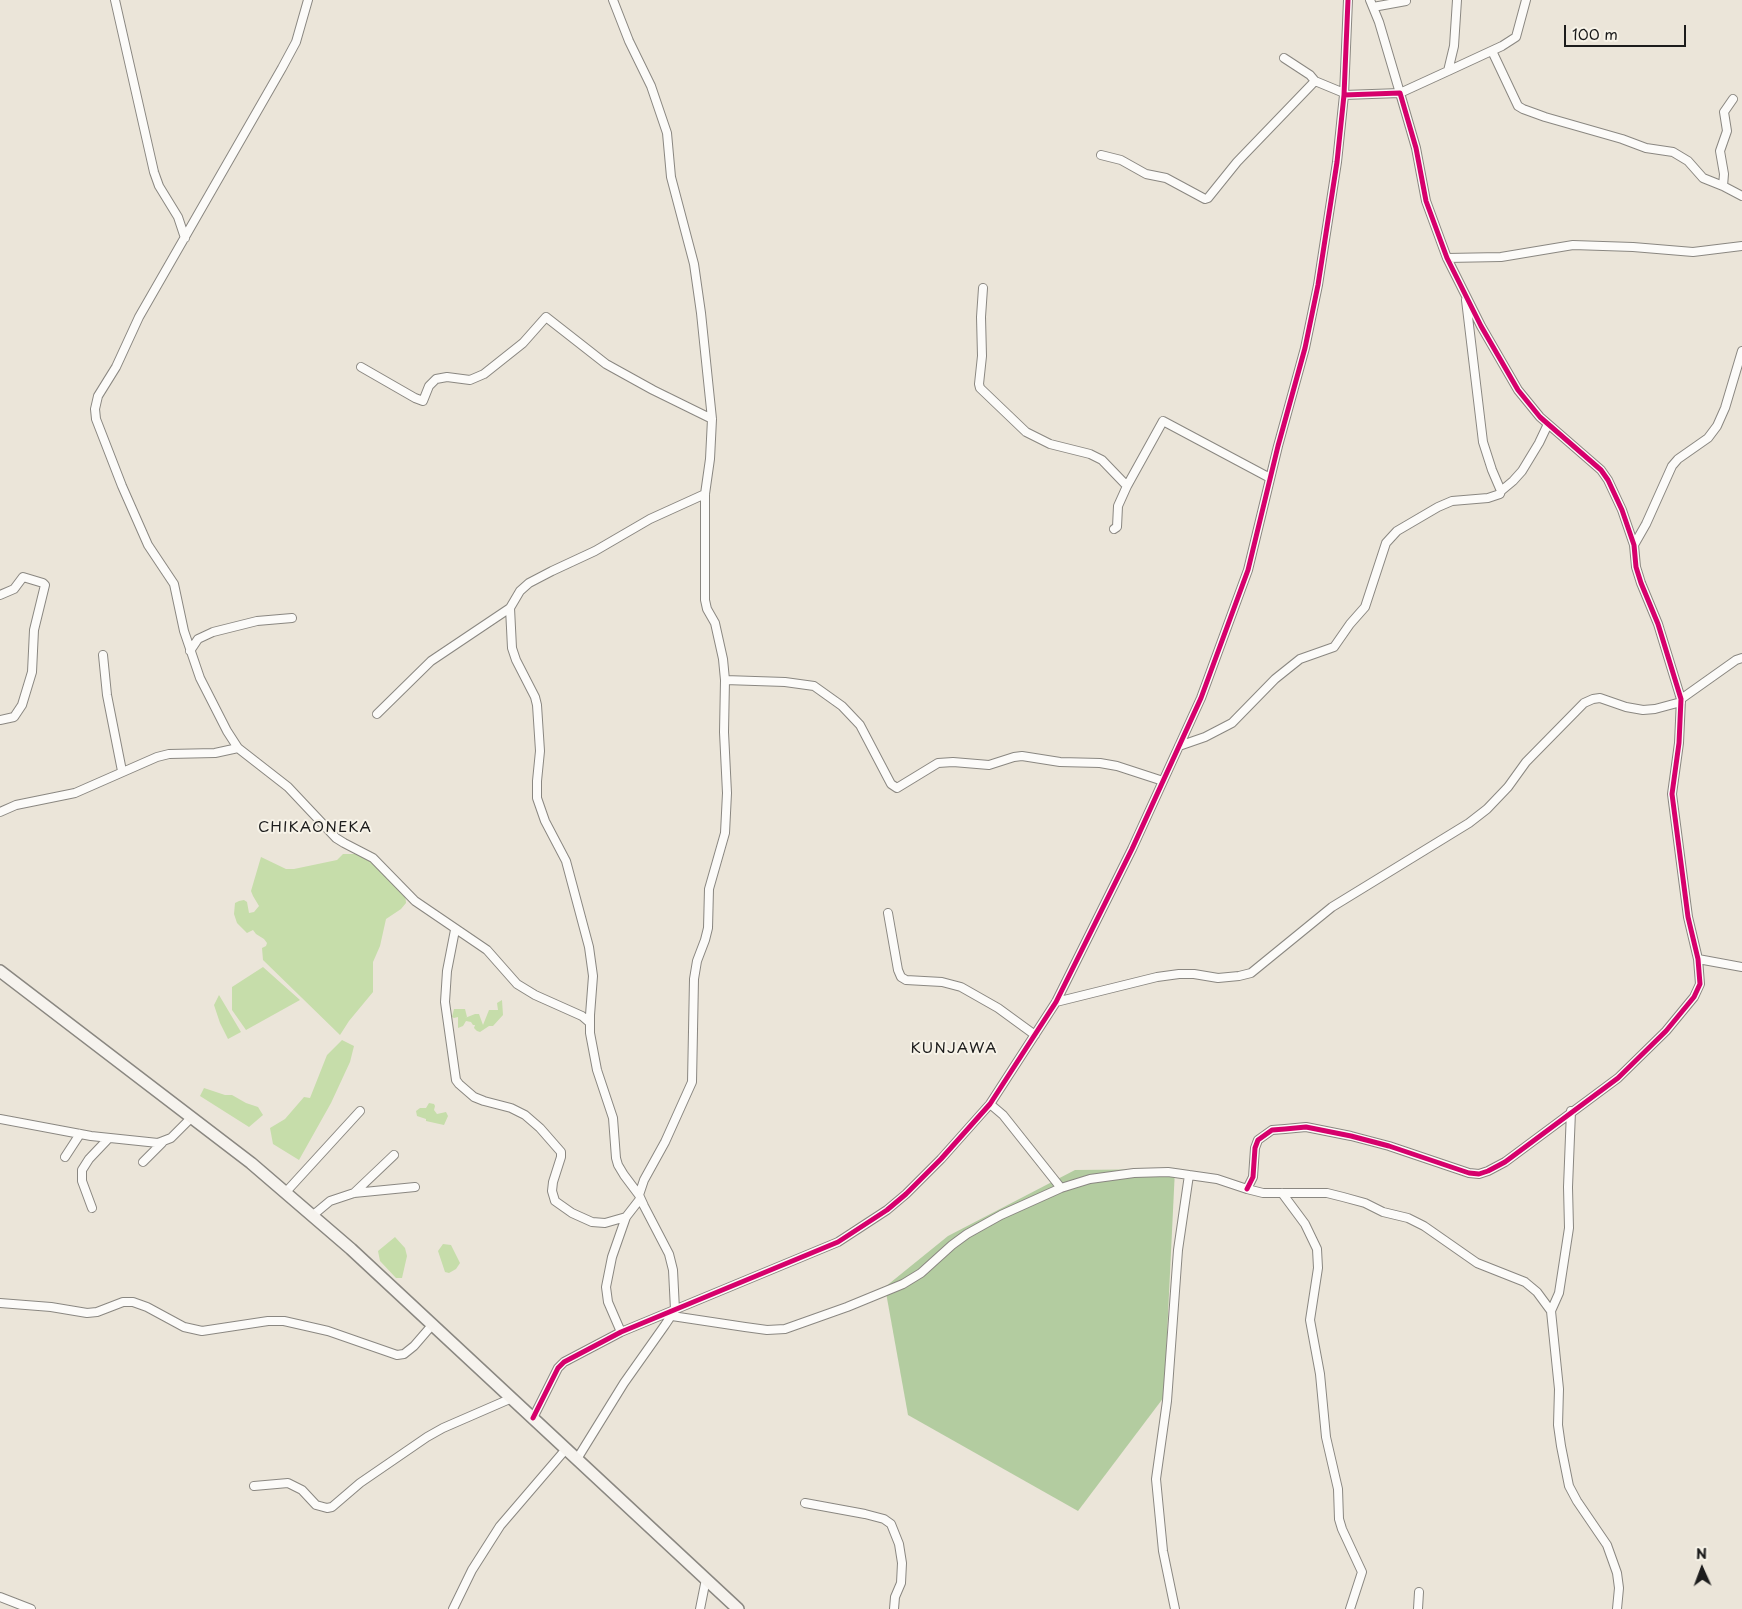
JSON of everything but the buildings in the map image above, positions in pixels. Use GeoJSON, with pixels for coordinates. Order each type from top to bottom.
{"type":"FeatureCollection","features":[{"type":"Feature","properties":{"kind":"main road"},"geometry":{"type":"LineString","coordinates":[[0,971],[192,1117],[312,1216],[433,1324],[738,1609]]}},
{"type":"Feature","properties":{"kind":"street"},"geometry":{"type":"LineString","coordinates":[[115,0],[154,172],[159,186],[178,217],[185,238]]}},
{"type":"Feature","properties":{"kind":"street"},"geometry":{"type":"LineString","coordinates":[[308,0],[296,42],[139,317],[116,367],[98,396],[95,409],[96,418],[142,533],[154,555],[174,584],[190,651],[208,696],[238,748],[288,787],[336,838],[373,858],[415,901],[487,950],[517,984],[535,995],[582,1016],[589,1022]]}},
{"type":"Feature","properties":{"kind":"street"},"geometry":{"type":"LineString","coordinates":[[613,0],[629,41],[651,86],[667,133],[673,185],[694,264],[712,419],[710,459],[705,494],[705,600],[707,609],[715,623],[723,658],[727,793],[725,833],[709,889],[708,928],[697,961],[694,979],[692,1082],[665,1142],[644,1180],[640,1197],[626,1217],[612,1257],[606,1287],[608,1302],[621,1332]]}},
{"type":"Feature","properties":{"kind":"street"},"geometry":{"type":"LineString","coordinates":[[533,1418],[562,1363],[621,1332],[673,1313],[838,1242],[864,1226],[906,1194],[941,1159],[990,1104],[1056,1002],[1087,942],[1180,746],[1201,698],[1248,570],[1270,478],[1305,348],[1318,285],[1337,162],[1344,94],[1348,0]]}},
{"type":"Feature","properties":{"kind":"street"},"geometry":{"type":"LineString","coordinates":[[1448,71],[1454,46],[1456,0]]}},
{"type":"Feature","properties":{"kind":"street"},"geometry":{"type":"LineString","coordinates":[[1284,58],[1310,75],[1315,81],[1344,94],[1400,93],[1492,51],[1516,37],[1526,0]]}},
{"type":"Feature","properties":{"kind":"street"},"geometry":{"type":"LineString","coordinates":[[1247,1189],[1253,1177],[1255,1148],[1258,1140],[1272,1130],[1306,1127],[1389,1146],[1469,1173],[1479,1174],[1505,1162],[1618,1078],[1666,1031],[1694,997],[1700,984],[1698,959],[1688,917],[1672,794],[1679,744],[1681,700],[1658,624],[1636,567],[1634,545],[1608,480],[1590,459],[1540,417],[1518,390],[1447,258],[1426,200],[1416,148],[1372,4],[1406,1]]}},
{"type":"Feature","properties":{"kind":"street"},"geometry":{"type":"LineString","coordinates":[[1492,51],[1518,106],[1523,109],[1626,140],[1646,148],[1673,152],[1688,161],[1704,178],[1742,196]]}},
{"type":"Feature","properties":{"kind":"street"},"geometry":{"type":"LineString","coordinates":[[1101,155],[1121,160],[1146,174],[1166,178],[1203,199],[1208,198],[1237,162],[1315,81]]}},
{"type":"Feature","properties":{"kind":"street"},"geometry":{"type":"LineString","coordinates":[[1723,186],[1724,174],[1720,151],[1726,136],[1724,112],[1733,99]]}},
{"type":"Feature","properties":{"kind":"street"},"geometry":{"type":"LineString","coordinates":[[1447,258],[1501,258],[1573,245],[1693,252],[1742,246]]}},
{"type":"Feature","properties":{"kind":"street"},"geometry":{"type":"LineString","coordinates":[[983,288],[980,388],[1026,432],[1050,444],[1090,454],[1102,460],[1127,486]]}},
{"type":"Feature","properties":{"kind":"street"},"geometry":{"type":"LineString","coordinates":[[1466,296],[1483,442],[1501,491]]}},
{"type":"Feature","properties":{"kind":"street"},"geometry":{"type":"LineString","coordinates":[[361,367],[415,398],[424,401],[429,386],[436,380],[447,377],[470,380],[484,374],[523,343],[546,317],[606,364],[712,419]]}},
{"type":"Feature","properties":{"kind":"street"},"geometry":{"type":"LineString","coordinates":[[1634,545],[1646,524],[1672,466],[1708,438],[1717,426],[1725,408],[1742,351]]}},
{"type":"Feature","properties":{"kind":"street"},"geometry":{"type":"LineString","coordinates":[[1114,529],[1117,527],[1118,506],[1127,486],[1163,421],[1270,478]]}},
{"type":"Feature","properties":{"kind":"street"},"geometry":{"type":"LineString","coordinates":[[1180,746],[1205,737],[1232,723],[1275,679],[1300,659],[1334,647],[1365,607],[1386,543],[1397,531],[1452,501],[1498,496],[1522,471],[1548,424]]}},
{"type":"Feature","properties":{"kind":"street"},"geometry":{"type":"LineString","coordinates":[[377,714],[431,661],[510,608],[520,591],[529,584],[552,571],[595,552],[650,519],[705,494]]}},
{"type":"Feature","properties":{"kind":"street"},"geometry":{"type":"LineString","coordinates":[[0,595],[14,589],[23,577],[45,585],[34,630],[32,672],[22,706],[14,716],[0,720]]}},
{"type":"Feature","properties":{"kind":"street"},"geometry":{"type":"LineString","coordinates":[[510,608],[514,654],[536,701],[540,751],[537,798],[545,821],[566,861],[589,947],[593,976],[589,1022],[590,1033],[597,1070],[613,1118],[616,1158],[624,1175],[640,1197],[669,1254],[673,1270],[673,1313],[624,1382],[577,1459]]}},
{"type":"Feature","properties":{"kind":"street"},"geometry":{"type":"LineString","coordinates":[[190,651],[198,639],[213,632],[250,623],[292,618]]}},
{"type":"Feature","properties":{"kind":"street"},"geometry":{"type":"LineString","coordinates":[[103,655],[108,695],[122,771]]}},
{"type":"Feature","properties":{"kind":"street"},"geometry":{"type":"LineString","coordinates":[[1056,1002],[1172,975],[1194,974],[1218,978],[1251,973],[1332,907],[1469,824],[1487,809],[1508,787],[1526,762],[1584,703],[1593,698],[1600,698],[1626,707],[1643,710],[1655,709],[1681,700],[1742,658]]}},
{"type":"Feature","properties":{"kind":"street"},"geometry":{"type":"LineString","coordinates":[[725,680],[785,682],[814,686],[842,706],[860,725],[891,784],[896,788],[938,763],[953,762],[989,765],[1022,756],[1060,762],[1100,763],[1117,766],[1163,782]]}},
{"type":"Feature","properties":{"kind":"street"},"geometry":{"type":"LineString","coordinates":[[0,812],[21,804],[75,793],[122,771],[162,756],[215,753],[238,748]]}},
{"type":"Feature","properties":{"kind":"street"},"geometry":{"type":"LineString","coordinates":[[888,913],[898,970],[901,977],[906,980],[942,982],[961,987],[998,1008],[1035,1035]]}},
{"type":"Feature","properties":{"kind":"street"},"geometry":{"type":"LineString","coordinates":[[455,930],[447,971],[445,1002],[456,1080],[474,1097],[484,1102],[511,1108],[525,1115],[540,1128],[559,1150],[561,1157],[552,1182],[555,1201],[572,1213],[592,1222],[605,1223],[626,1217]]}},
{"type":"Feature","properties":{"kind":"street"},"geometry":{"type":"LineString","coordinates":[[1698,959],[1742,967]]}},
{"type":"Feature","properties":{"kind":"street"},"geometry":{"type":"LineString","coordinates":[[990,1104],[1003,1115],[1061,1188]]}},
{"type":"Feature","properties":{"kind":"street"},"geometry":{"type":"LineString","coordinates":[[285,1193],[360,1111]]}},
{"type":"Feature","properties":{"kind":"street"},"geometry":{"type":"LineString","coordinates":[[1571,1112],[1568,1187],[1569,1228],[1559,1293],[1551,1311],[1559,1389],[1558,1425],[1569,1486],[1607,1545],[1617,1573],[1620,1588],[1618,1609]]}},
{"type":"Feature","properties":{"kind":"street"},"geometry":{"type":"LineString","coordinates":[[142,1162],[162,1143],[171,1138],[192,1117]]}},
{"type":"Feature","properties":{"kind":"street"},"geometry":{"type":"LineString","coordinates":[[0,1119],[108,1139],[162,1143]]}},
{"type":"Feature","properties":{"kind":"street"},"geometry":{"type":"LineString","coordinates":[[65,1157],[80,1134]]}},
{"type":"Feature","properties":{"kind":"street"},"geometry":{"type":"LineString","coordinates":[[92,1208],[82,1181],[82,1170],[89,1159],[108,1139]]}},
{"type":"Feature","properties":{"kind":"street"},"geometry":{"type":"LineString","coordinates":[[354,1193],[394,1155]]}},
{"type":"Feature","properties":{"kind":"street"},"geometry":{"type":"LineString","coordinates":[[673,1313],[745,1327],[767,1330],[785,1329],[903,1284],[920,1273],[952,1244],[967,1234],[1001,1215],[1061,1188],[1090,1179],[1134,1173],[1168,1172],[1217,1179],[1264,1193],[1343,1196],[1384,1212],[1408,1218],[1424,1226],[1477,1263],[1525,1282],[1537,1292],[1551,1311]]}},
{"type":"Feature","properties":{"kind":"street"},"geometry":{"type":"LineString","coordinates":[[1175,1609],[1163,1551],[1156,1480],[1167,1401],[1178,1250],[1189,1175]]}},
{"type":"Feature","properties":{"kind":"street"},"geometry":{"type":"LineString","coordinates":[[312,1216],[330,1201],[354,1193],[415,1187]]}},
{"type":"Feature","properties":{"kind":"street"},"geometry":{"type":"LineString","coordinates":[[1282,1193],[1305,1224],[1317,1249],[1318,1268],[1310,1320],[1320,1374],[1326,1436],[1338,1489],[1339,1519],[1362,1572],[1350,1609]]}},
{"type":"Feature","properties":{"kind":"street"},"geometry":{"type":"LineString","coordinates":[[0,1303],[51,1307],[87,1313],[97,1312],[123,1302],[133,1302],[147,1307],[184,1327],[202,1331],[268,1320],[328,1331],[397,1355],[404,1354],[414,1346],[433,1324]]}},
{"type":"Feature","properties":{"kind":"street"},"geometry":{"type":"LineString","coordinates":[[254,1486],[288,1483],[302,1490],[316,1505],[327,1508],[332,1507],[360,1483],[427,1437],[443,1428],[512,1398]]}},
{"type":"Feature","properties":{"kind":"street"},"geometry":{"type":"LineString","coordinates":[[453,1609],[472,1570],[500,1526],[566,1449]]}},
{"type":"Feature","properties":{"kind":"street"},"geometry":{"type":"LineString","coordinates":[[805,1503],[865,1514],[884,1519],[891,1524],[899,1544],[902,1563],[901,1583],[895,1596],[894,1609]]}},
{"type":"Feature","properties":{"kind":"street"},"geometry":{"type":"LineString","coordinates":[[700,1609],[706,1579]]}},
{"type":"Feature","properties":{"kind":"street"},"geometry":{"type":"LineString","coordinates":[[1418,1609],[1419,1592]]}},
{"type":"Feature","properties":{"kind":"street"},"geometry":{"type":"LineString","coordinates":[[0,1597],[31,1609]]}},
{"type":"Feature","properties":{"kind":"green space"},"geometry":{"type":"Polygon","coordinates":[[[343,854],[368,856],[392,883],[405,893],[406,903],[401,909],[386,919],[380,946],[373,962],[373,992],[340,1035],[263,960],[262,948],[267,943],[253,930],[247,933],[237,923],[234,914],[235,903],[239,901],[244,900],[247,902],[249,913],[254,912],[259,906],[251,891],[261,857],[286,869],[294,869],[337,860],[343,854]]]}},
{"type":"Feature","properties":{"kind":"green space"},"geometry":{"type":"Polygon","coordinates":[[[263,967],[300,1000],[246,1030],[232,1010],[232,987],[263,967]]]}},
{"type":"Feature","properties":{"kind":"green space"},"geometry":{"type":"Polygon","coordinates":[[[219,995],[241,1032],[228,1039],[214,1005],[219,995]]]}},
{"type":"Feature","properties":{"kind":"green space"},"geometry":{"type":"Polygon","coordinates":[[[502,1000],[503,1015],[493,1026],[489,1026],[480,1032],[474,1028],[475,1025],[466,1021],[463,1026],[458,1028],[458,1017],[452,1017],[454,1009],[465,1009],[467,1017],[465,1018],[479,1014],[483,1025],[489,1010],[498,1010],[497,1003],[502,1000]]]}},
{"type":"Feature","properties":{"kind":"green space"},"geometry":{"type":"Polygon","coordinates":[[[342,1040],[354,1046],[350,1062],[331,1103],[299,1160],[273,1144],[270,1128],[285,1119],[304,1097],[310,1098],[327,1055],[342,1040]]]}},
{"type":"Feature","properties":{"kind":"green space"},"geometry":{"type":"Polygon","coordinates":[[[204,1088],[225,1095],[232,1095],[258,1107],[263,1115],[249,1127],[200,1096],[204,1088]]]}},
{"type":"Feature","properties":{"kind":"green space"},"geometry":{"type":"Polygon","coordinates":[[[429,1103],[434,1104],[434,1110],[437,1114],[446,1112],[448,1116],[444,1125],[426,1121],[426,1119],[417,1116],[416,1111],[420,1108],[426,1108],[429,1103]]]}},
{"type":"Feature","properties":{"kind":"green space"},"geometry":{"type":"Polygon","coordinates":[[[1175,1169],[1164,1397],[1078,1511],[908,1415],[885,1287],[948,1236],[1075,1170],[1175,1169]]]}},
{"type":"Feature","properties":{"kind":"green space"},"geometry":{"type":"Polygon","coordinates":[[[395,1237],[405,1248],[407,1256],[402,1278],[396,1278],[380,1261],[378,1251],[395,1237]]]}},
{"type":"Feature","properties":{"kind":"green space"},"geometry":{"type":"Polygon","coordinates":[[[443,1244],[451,1245],[460,1263],[456,1269],[449,1273],[445,1272],[438,1251],[443,1244]]]}},
{"type":"Feature","properties":{"kind":"cycle path"},"geometry":{"type":"LineString","coordinates":[[533,1418],[558,1368],[564,1362],[621,1332],[838,1242],[887,1210],[941,1159],[990,1104],[1056,1002],[1132,849],[1201,698],[1248,570],[1278,446],[1305,348],[1318,285],[1337,162],[1344,95],[1348,0]]}},
{"type":"Feature","properties":{"kind":"cycle path"},"geometry":{"type":"LineString","coordinates":[[1247,1189],[1253,1177],[1255,1148],[1258,1140],[1272,1130],[1306,1127],[1389,1146],[1469,1173],[1479,1174],[1488,1171],[1505,1162],[1618,1078],[1666,1031],[1694,997],[1700,984],[1698,959],[1688,917],[1672,794],[1679,743],[1681,699],[1658,624],[1636,567],[1634,545],[1622,510],[1608,480],[1601,470],[1540,417],[1518,390],[1481,326],[1447,258],[1426,201],[1416,148],[1400,93],[1344,95]]}},
{"type":"Feature","properties":{"kind":"district","name":"CHIKAONEKA"},"geometry":{"type":"Point","coordinates":[315,828]}},
{"type":"Feature","properties":{"kind":"district","name":"KUNJAWA"},"geometry":{"type":"Point","coordinates":[954,1049]}}]}
